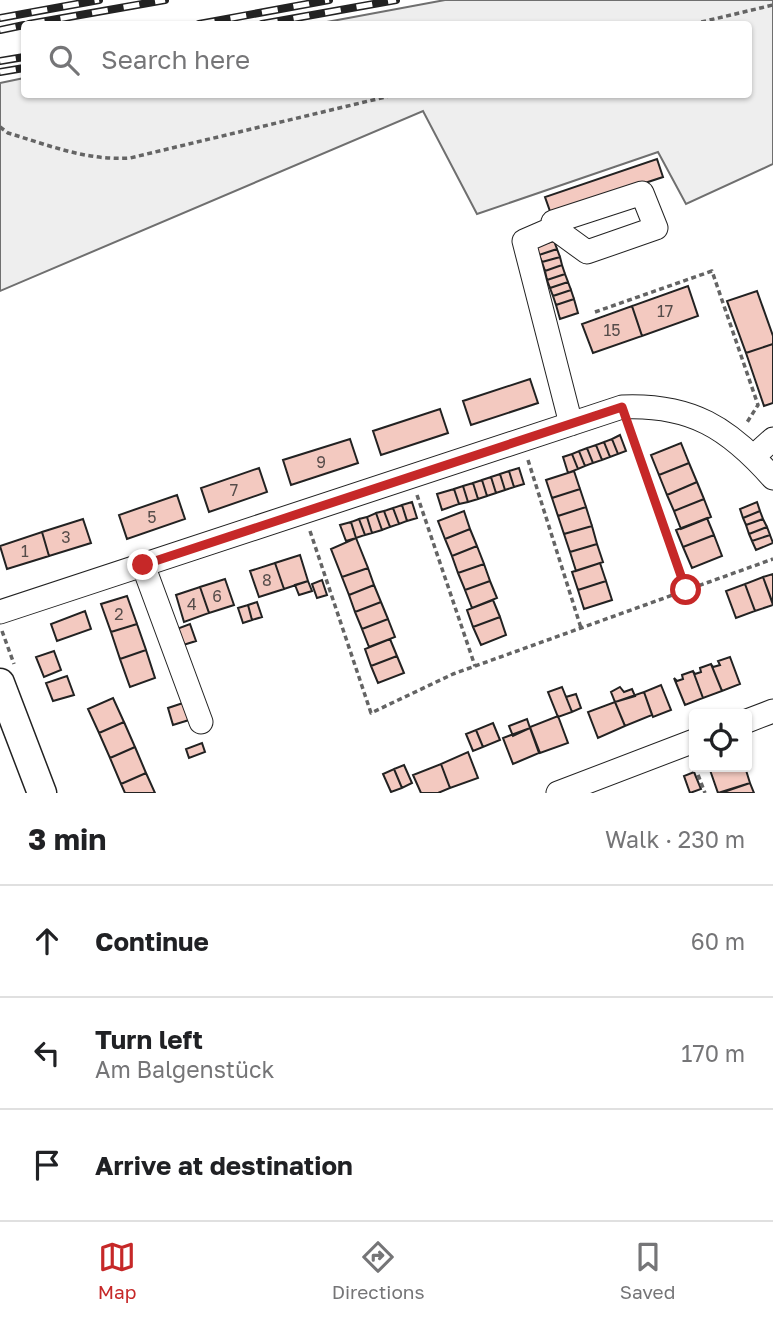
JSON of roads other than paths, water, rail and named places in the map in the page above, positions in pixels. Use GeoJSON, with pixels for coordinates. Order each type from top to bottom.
{"type":"FeatureCollection","features":[{"type":"Feature","properties":{"kind":"main road"},"geometry":{"type":"LineString","coordinates":[[0,683],[41,793]]}},
{"type":"Feature","properties":{"kind":"street"},"geometry":{"type":"LineString","coordinates":[[554,228],[524,241],[571,424]]}},
{"type":"Feature","properties":{"kind":"street"},"geometry":{"type":"LineString","coordinates":[[0,612],[622,407],[668,409],[724,431],[754,456],[773,478]]}},
{"type":"Feature","properties":{"kind":"street"},"geometry":{"type":"LineString","coordinates":[[754,456],[773,439]]}},
{"type":"Feature","properties":{"kind":"street"},"geometry":{"type":"LineString","coordinates":[[143,565],[201,722]]}},
{"type":"Feature","properties":{"kind":"street"},"geometry":{"type":"LineString","coordinates":[[752,719],[773,711]]}},
{"type":"Feature","properties":{"kind":"street"},"geometry":{"type":"LineString","coordinates":[[558,793],[689,743]]}},
{"type":"Feature","properties":{"kind":"railway"},"geometry":{"type":"LineString","coordinates":[[0,18],[99,0]]}},
{"type":"Feature","properties":{"kind":"railway"},"geometry":{"type":"LineString","coordinates":[[46,21],[165,0]]}},
{"type":"Feature","properties":{"kind":"railway"},"geometry":{"type":"LineString","coordinates":[[215,21],[329,0]]}},
{"type":"Feature","properties":{"kind":"railway"},"geometry":{"type":"LineString","coordinates":[[279,21],[396,0]]}},
{"type":"Feature","properties":{"kind":"railway"},"geometry":{"type":"LineString","coordinates":[[0,30],[21,26]]}},
{"type":"Feature","properties":{"kind":"railway"},"geometry":{"type":"LineString","coordinates":[[0,61],[21,58]]}},
{"type":"Feature","properties":{"kind":"railway"},"geometry":{"type":"LineString","coordinates":[[0,72],[21,68]]}}]}
